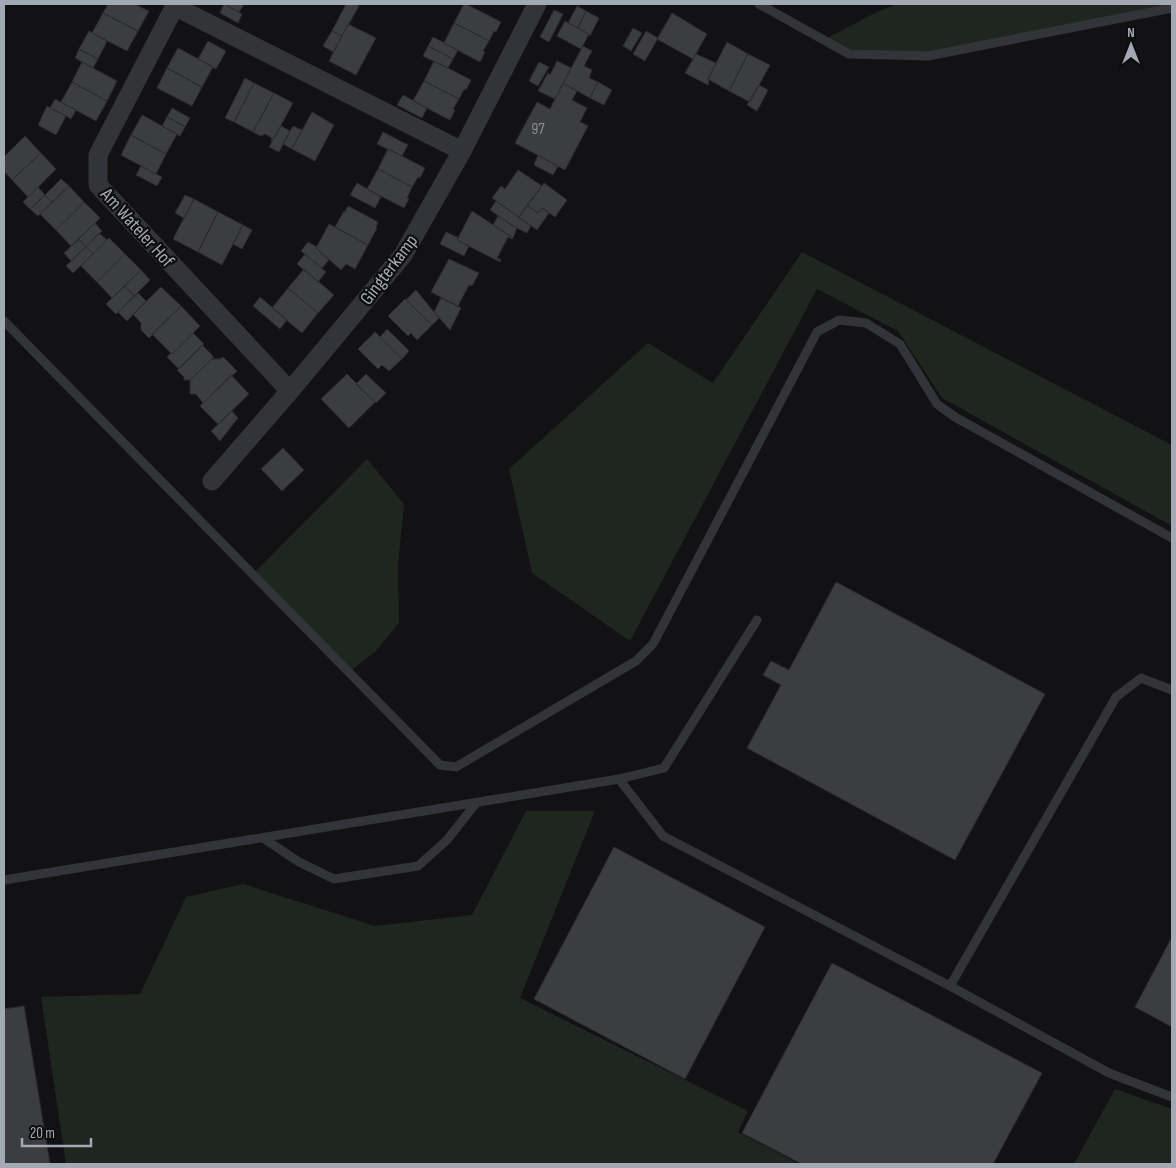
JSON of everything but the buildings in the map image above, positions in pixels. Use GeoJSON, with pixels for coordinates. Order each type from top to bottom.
{"type":"FeatureCollection","features":[{"type":"Feature","properties":{"kind":"street","name":"Gingterkamp"},"geometry":{"type":"LineString","coordinates":[[212,481],[403,255],[462,152],[537,4]]}},
{"type":"Feature","properties":{"kind":"street","name":"Am Wateler Hof"},"geometry":{"type":"LineString","coordinates":[[290,391],[98,185],[98,155],[175,5],[462,152]]}},
{"type":"Feature","properties":{"kind":"lane"},"geometry":{"type":"LineString","coordinates":[[759,4],[849,54],[928,56],[1172,8]]}},
{"type":"Feature","properties":{"kind":"lane"},"geometry":{"type":"LineString","coordinates":[[4,321],[440,765],[456,767],[636,661],[653,644],[817,332],[839,320],[866,323],[900,344],[937,404],[955,417],[1172,538]]}},
{"type":"Feature","properties":{"kind":"lane"},"geometry":{"type":"LineString","coordinates":[[4,880],[620,779],[664,768],[757,620]]}},
{"type":"Feature","properties":{"kind":"lane"},"geometry":{"type":"LineString","coordinates":[[950,986],[1116,697],[1141,678],[1172,690]]}},
{"type":"Feature","properties":{"kind":"lane"},"geometry":{"type":"LineString","coordinates":[[620,779],[663,836],[950,986],[1109,1073],[1172,1097]]}},
{"type":"Feature","properties":{"kind":"lane"},"geometry":{"type":"LineString","coordinates":[[263,838],[299,862],[334,879],[418,866],[447,840],[477,802]]}},
{"type":"Feature","properties":{"kind":"shaded area"},"geometry":{"type":"Polygon","coordinates":[[[898,4],[1172,4],[1172,8],[928,56],[849,54],[823,40],[881,10],[898,4]]]}},
{"type":"Feature","properties":{"kind":"shaded area"},"geometry":{"type":"Polygon","coordinates":[[[802,252],[1172,445],[1172,526],[942,398],[898,331],[817,289],[630,641],[532,573],[509,469],[648,343],[713,383],[802,252]]]}},
{"type":"Feature","properties":{"kind":"shaded area"},"geometry":{"type":"Polygon","coordinates":[[[367,459],[404,504],[398,565],[399,623],[376,651],[349,672],[254,573],[367,459]]]}},
{"type":"Feature","properties":{"kind":"shaded area"},"geometry":{"type":"Polygon","coordinates":[[[526,811],[595,811],[520,998],[748,1111],[738,1132],[799,1164],[66,1164],[41,997],[140,994],[186,897],[243,884],[375,926],[472,915],[526,811]]]}},
{"type":"Feature","properties":{"kind":"shaded area"},"geometry":{"type":"Polygon","coordinates":[[[1115,1089],[1172,1109],[1172,1164],[1074,1164],[1115,1089]]]}}]}
